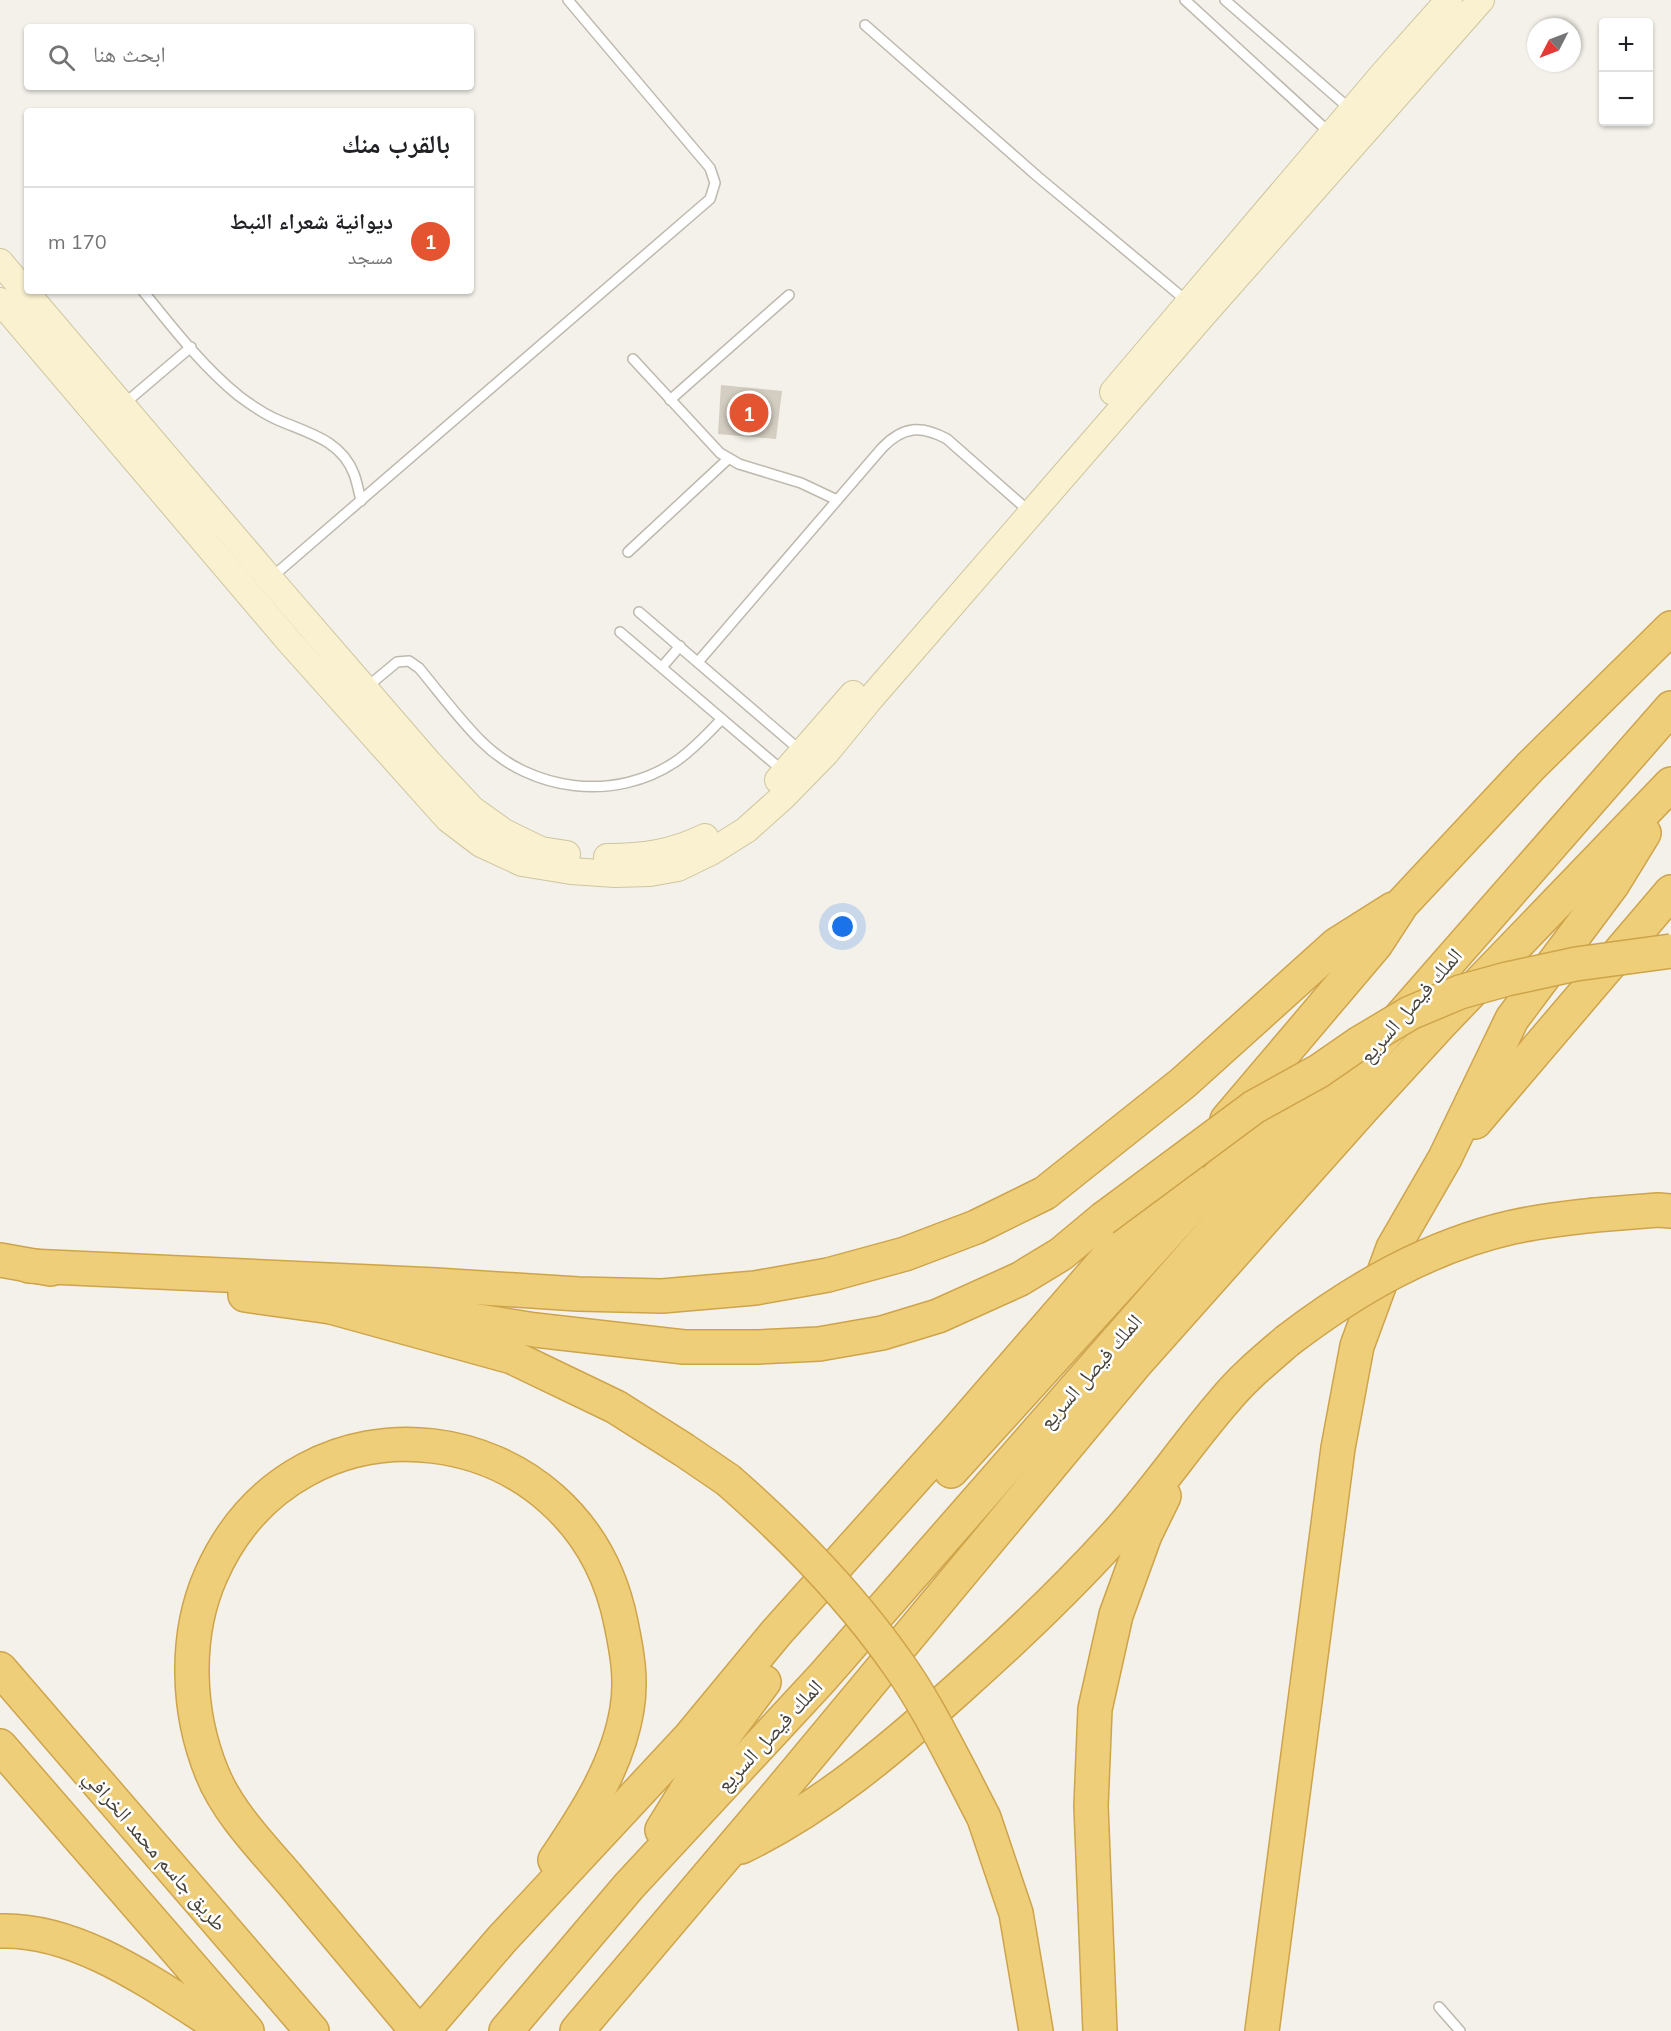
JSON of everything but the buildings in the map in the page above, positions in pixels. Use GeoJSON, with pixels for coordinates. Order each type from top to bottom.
{"type":"FeatureCollection","features":[{"type":"Feature","properties":{"kind":"highway"},"geometry":{"type":"LineString","coordinates":[[423,2031],[502,1939],[656,1776],[776,1633],[957,1431],[1269,1072],[1376,944],[1402,904],[1531,766],[1671,628]]}},
{"type":"Feature","properties":{"kind":"highway","name":"الملك فيصل السريع"},"geometry":{"type":"LineString","coordinates":[[506,2031],[629,1886],[822,1678],[1671,708]]}},
{"type":"Feature","properties":{"kind":"highway"},"geometry":{"type":"LineString","coordinates":[[1262,2031],[1338,1448],[1357,1346],[1393,1248],[1445,1158],[1512,1019],[1612,885],[1671,786]]}},
{"type":"Feature","properties":{"kind":"highway","name":"الملك فيصل السريع"},"geometry":{"type":"LineString","coordinates":[[577,2031],[1136,1363],[1417,1049],[1671,786]]}},
{"type":"Feature","properties":{"kind":"highway"},"geometry":{"type":"LineString","coordinates":[[1445,1158],[1671,892]]}},
{"type":"Feature","properties":{"kind":"highway"},"geometry":{"type":"LineString","coordinates":[[15,1263],[578,1294],[662,1296],[755,1288],[828,1275],[905,1254],[976,1227],[1045,1193],[1183,1083],[1336,945],[1402,904]]}},
{"type":"Feature","properties":{"kind":"highway"},"geometry":{"type":"LineString","coordinates":[[331,1307],[358,1298],[535,1330],[684,1347],[819,1344],[882,1333],[938,1316],[1020,1279],[1060,1254],[1103,1219],[1254,1107],[1319,1071],[1358,1044],[1410,1013],[1460,992],[1576,964],[1671,951]]}},
{"type":"Feature","properties":{"kind":"highway"},"geometry":{"type":"LineString","coordinates":[[629,1886],[702,1765],[765,1680],[825,1610],[1217,1178],[1319,1071]]}},
{"type":"Feature","properties":{"kind":"highway"},"geometry":{"type":"LineString","coordinates":[[726,1854],[780,1827],[831,1795],[937,1708],[1054,1599],[1114,1537],[1245,1378],[1287,1341],[1355,1292],[1393,1270],[1431,1253],[1511,1227],[1595,1215],[1671,1211]]}},
{"type":"Feature","properties":{"kind":"highway"},"geometry":{"type":"LineString","coordinates":[[15,1263],[331,1307],[512,1357],[616,1407],[728,1480],[820,1566],[861,1614],[899,1665],[933,1719],[984,1818],[1016,1913],[1036,2031]]}},
{"type":"Feature","properties":{"kind":"highway"},"geometry":{"type":"LineString","coordinates":[[417,2031],[264,1850],[220,1790],[208,1763],[200,1735],[193,1692],[192,1665],[198,1612],[216,1563],[240,1525],[258,1505],[283,1484],[316,1465],[355,1450],[403,1445],[450,1448],[479,1455],[508,1468],[536,1485],[556,1501],[578,1527],[607,1574],[615,1595],[628,1651],[628,1707],[623,1727],[595,1798],[502,1939]]}},
{"type":"Feature","properties":{"kind":"highway"},"geometry":{"type":"LineString","coordinates":[[1100,2031],[1091,1806],[1095,1709],[1116,1615],[1145,1535],[1186,1449]]}},
{"type":"Feature","properties":{"kind":"highway","name":"طريق جاسم محمد الخرافي"},"geometry":{"type":"LineString","coordinates":[[0,1669],[309,2027]]}},
{"type":"Feature","properties":{"kind":"highway"},"geometry":{"type":"LineString","coordinates":[[0,1746],[247,2031]]}},
{"type":"Feature","properties":{"kind":"highway"},"geometry":{"type":"LineString","coordinates":[[0,1931],[11,1930],[63,1940],[111,1959],[226,2031]]}},
{"type":"Feature","properties":{"kind":"street"},"geometry":{"type":"LineString","coordinates":[[1361,119],[1449,0]]}},
{"type":"Feature","properties":{"kind":"street"},"geometry":{"type":"LineString","coordinates":[[0,301],[260,587],[355,697],[448,819],[482,844],[522,863],[571,872],[615,874],[650,873],[678,868],[746,831],[826,753],[1025,508],[1340,142],[1481,0]]}},
{"type":"Feature","properties":{"kind":"street"},"geometry":{"type":"LineString","coordinates":[[0,262],[24,290]]}},
{"type":"Feature","properties":{"kind":"street"},"geometry":{"type":"LineString","coordinates":[[27,294],[123,406],[260,587]]}},
{"type":"Feature","properties":{"kind":"street"},"geometry":{"type":"LineString","coordinates":[[355,697],[472,809],[504,832],[541,850],[587,858],[628,857],[681,849],[711,834],[742,813],[785,773],[1025,508]]}},
{"type":"Feature","properties":{"kind":"lane"},"geometry":{"type":"LineString","coordinates":[[260,587],[705,204],[714,191],[714,175],[710,168],[568,0]]}},
{"type":"Feature","properties":{"kind":"lane"},"geometry":{"type":"LineString","coordinates":[[1185,0],[1340,142]]}},
{"type":"Feature","properties":{"kind":"lane"},"geometry":{"type":"LineString","coordinates":[[1225,0],[1361,119]]}},
{"type":"Feature","properties":{"kind":"lane"},"geometry":{"type":"LineString","coordinates":[[865,26],[1037,176],[1196,309]]}},
{"type":"Feature","properties":{"kind":"lane"},"geometry":{"type":"LineString","coordinates":[[146,294],[209,369],[241,398],[279,420],[326,440],[338,449],[354,474],[361,501]]}},
{"type":"Feature","properties":{"kind":"lane"},"geometry":{"type":"LineString","coordinates":[[670,400],[789,295]]}},
{"type":"Feature","properties":{"kind":"lane"},"geometry":{"type":"LineString","coordinates":[[123,406],[191,347]]}},
{"type":"Feature","properties":{"kind":"lane"},"geometry":{"type":"LineString","coordinates":[[633,359],[711,446],[728,459],[801,483],[837,500]]}},
{"type":"Feature","properties":{"kind":"lane"},"geometry":{"type":"LineString","coordinates":[[698,662],[892,437],[906,431],[920,429],[934,432],[947,440],[1025,508]]}},
{"type":"Feature","properties":{"kind":"lane"},"geometry":{"type":"LineString","coordinates":[[628,552],[728,459]]}},
{"type":"Feature","properties":{"kind":"lane"},"geometry":{"type":"LineString","coordinates":[[639,612],[802,752]]}},
{"type":"Feature","properties":{"kind":"lane"},"geometry":{"type":"LineString","coordinates":[[620,632],[785,773]]}},
{"type":"Feature","properties":{"kind":"lane"},"geometry":{"type":"LineString","coordinates":[[663,668],[680,646]]}},
{"type":"Feature","properties":{"kind":"lane"},"geometry":{"type":"LineString","coordinates":[[355,697],[397,662],[409,661],[419,668],[481,742],[502,759],[532,775],[575,787],[601,787],[627,783],[652,775],[675,762],[696,746],[722,719]]}},
{"type":"Feature","properties":{"kind":"lane"},"geometry":{"type":"LineString","coordinates":[[1439,2007],[1460,2031]]}},
{"type":"Feature","properties":{"kind":"place","name":"ديوانية شعراء النبط"},"geometry":{"type":"Point","coordinates":[749,413]}}]}
